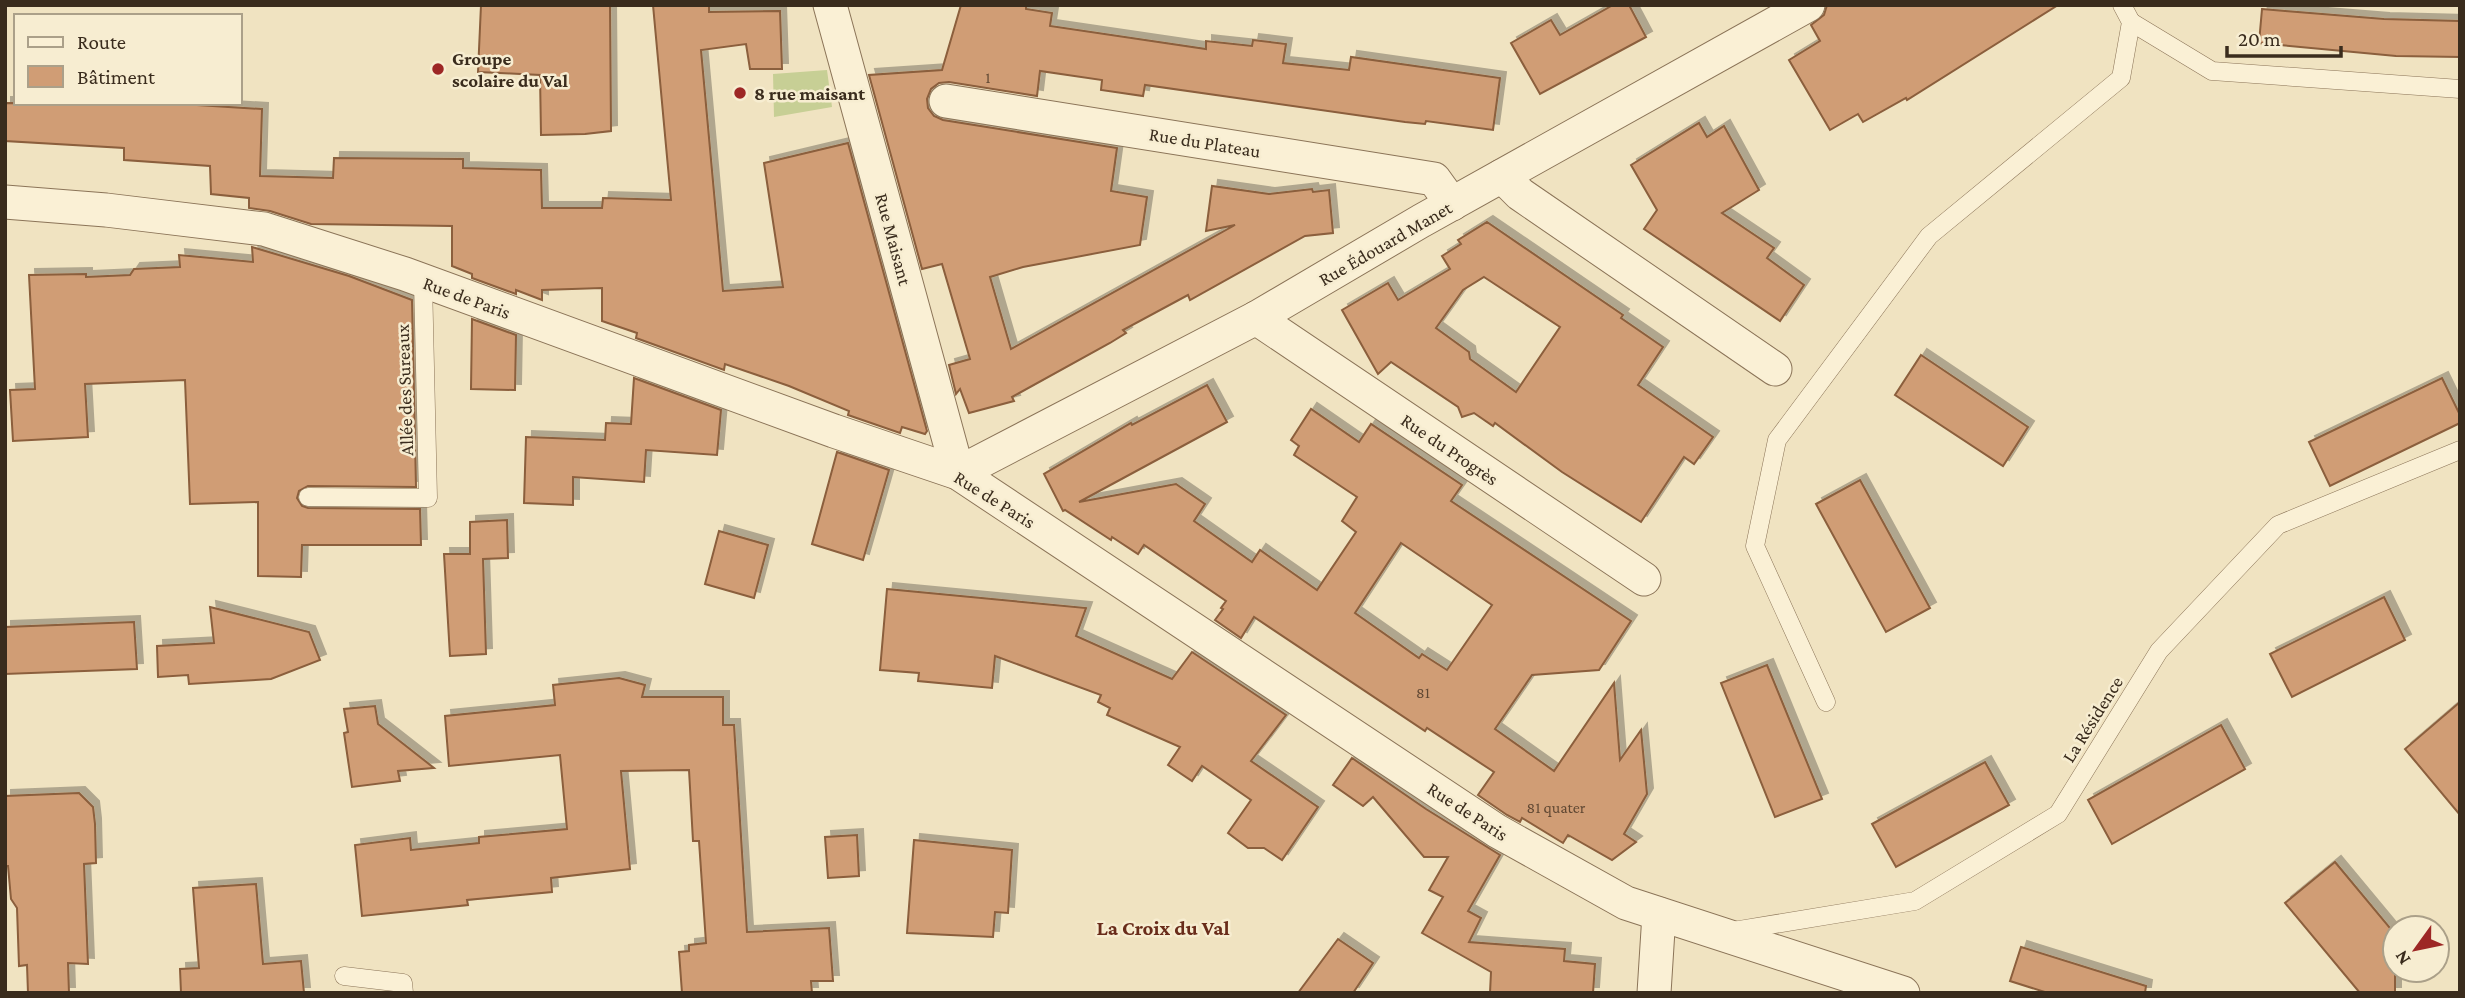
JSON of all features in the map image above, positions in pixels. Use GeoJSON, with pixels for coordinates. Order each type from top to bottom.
{"type":"FeatureCollection","features":[{"type":"Feature","properties":{"kind":"street","name":"Rue Maisant"},"geometry":{"type":"LineString","coordinates":[[830,5],[958,473]]}},
{"type":"Feature","properties":{"kind":"street","name":"Rue Édouard Manet"},"geometry":{"type":"LineString","coordinates":[[958,473],[1256,318],[1452,204],[1808,5]]}},
{"type":"Feature","properties":{"kind":"street","name":"Rue du Plateau"},"geometry":{"type":"LineString","coordinates":[[946,101],[1434,179],[1452,204]]}},
{"type":"Feature","properties":{"kind":"street"},"geometry":{"type":"LineString","coordinates":[[1502,176],[1520,194],[1775,369]]}},
{"type":"Feature","properties":{"kind":"street","name":"Rue de Paris"},"geometry":{"type":"LineString","coordinates":[[5,202],[106,210],[264,229],[423,281],[834,431],[958,473],[1497,831],[1626,903],[1903,993]]}},
{"type":"Feature","properties":{"kind":"street","name":"Rue du Progrès"},"geometry":{"type":"LineString","coordinates":[[1256,318],[1644,579]]}},
{"type":"Feature","properties":{"kind":"street"},"geometry":{"type":"LineString","coordinates":[[1654,993],[1659,914]]}},
{"type":"Feature","properties":{"kind":"lane"},"geometry":{"type":"LineString","coordinates":[[2125,11],[2212,71],[2460,89]]}},
{"type":"Feature","properties":{"kind":"lane"},"geometry":{"type":"LineString","coordinates":[[1826,702],[1755,546],[1777,440],[1928,236],[2121,78],[2125,11]]}},
{"type":"Feature","properties":{"kind":"lane","name":"Allée des Sureaux"},"geometry":{"type":"LineString","coordinates":[[308,496],[428,498],[423,281]]}},
{"type":"Feature","properties":{"kind":"lane","name":"La Résidence"},"geometry":{"type":"LineString","coordinates":[[1720,933],[1915,901],[2058,814],[2159,651],[2278,525],[2460,450]]}},
{"type":"Feature","properties":{"kind":"lane"},"geometry":{"type":"LineString","coordinates":[[344,976],[403,983],[404,993]]}},
{"type":"Feature","properties":{"kind":"green space"},"geometry":{"type":"Polygon","coordinates":[[[827,70],[832,107],[774,117],[773,74],[827,70]]]}},
{"type":"Feature","properties":{"kind":"building"},"geometry":{"type":"Polygon","coordinates":[[[481,5],[610,5],[611,131],[541,135],[540,75],[478,72],[481,5]]]}},
{"type":"Feature","properties":{"kind":"building"},"geometry":{"type":"Polygon","coordinates":[[[653,5],[709,5],[709,12],[780,11],[782,69],[750,69],[746,44],[701,50],[723,291],[783,287],[764,163],[848,143],[927,431],[925,434],[902,427],[900,433],[848,415],[849,411],[789,386],[725,364],[724,370],[636,338],[637,333],[602,321],[602,288],[542,290],[542,300],[472,278],[472,274],[452,266],[452,226],[311,224],[270,211],[249,208],[249,198],[211,194],[210,166],[124,160],[124,148],[5,141],[5,103],[197,105],[262,109],[260,176],[333,178],[334,158],[463,159],[463,168],[541,170],[542,208],[602,208],[603,198],[671,200],[653,5]]]}},
{"type":"Feature","properties":{"kind":"building"},"geometry":{"type":"Polygon","coordinates":[[[961,5],[1026,5],[1026,9],[1052,13],[1050,26],[1206,49],[1206,41],[1252,46],[1253,40],[1286,44],[1283,63],[1349,70],[1351,57],[1500,78],[1493,130],[1426,121],[1425,124],[1405,122],[1145,85],[1143,96],[1101,90],[1102,80],[1040,71],[1037,96],[949,82],[939,83],[931,89],[927,99],[928,108],[934,116],[943,120],[1117,148],[1111,191],[1147,197],[1140,245],[1023,267],[990,277],[1011,349],[1235,225],[1206,231],[1212,186],[1269,194],[1312,189],[1313,192],[1329,190],[1333,233],[1305,236],[1190,300],[1188,295],[1123,330],[1126,333],[1110,343],[1012,397],[1014,401],[969,413],[960,389],[956,394],[949,365],[970,359],[942,264],[922,269],[869,75],[942,70],[961,5]]]}},
{"type":"Feature","properties":{"kind":"building"},"geometry":{"type":"Polygon","coordinates":[[[1613,5],[1629,5],[1646,37],[1540,94],[1511,43],[1551,20],[1560,35],[1613,5]]]}},
{"type":"Feature","properties":{"kind":"building"},"geometry":{"type":"Polygon","coordinates":[[[1827,5],[2058,5],[1907,100],[1906,98],[1863,122],[1858,114],[1830,130],[1789,60],[1820,41],[1811,25],[1824,15],[1827,5]]]}},
{"type":"Feature","properties":{"kind":"building"},"geometry":{"type":"Polygon","coordinates":[[[2262,9],[2384,19],[2460,21],[2460,57],[2396,56],[2259,43],[2262,9]]]}},
{"type":"Feature","properties":{"kind":"building"},"geometry":{"type":"Polygon","coordinates":[[[1699,123],[1707,137],[1724,126],[1759,190],[1722,213],[1774,248],[1767,258],[1804,285],[1780,321],[1644,229],[1657,210],[1631,165],[1699,123]]]}},
{"type":"Feature","properties":{"kind":"building"},"geometry":{"type":"Polygon","coordinates":[[[1487,222],[1623,315],[1621,318],[1663,347],[1638,385],[1713,437],[1694,464],[1684,457],[1641,522],[1562,472],[1495,423],[1493,426],[1474,413],[1462,417],[1458,407],[1391,362],[1378,374],[1342,310],[1388,283],[1398,300],[1450,269],[1442,256],[1461,244],[1458,240],[1487,222]],[[1484,277],[1463,290],[1436,328],[1469,352],[1470,359],[1516,392],[1560,327],[1484,277]]]}},
{"type":"Feature","properties":{"kind":"building"},"geometry":{"type":"Polygon","coordinates":[[[252,247],[349,276],[412,300],[416,487],[308,486],[299,491],[297,498],[302,506],[308,508],[420,509],[421,545],[302,545],[301,577],[258,576],[258,502],[190,504],[185,380],[85,384],[88,437],[13,441],[10,390],[35,389],[29,275],[130,275],[134,269],[180,267],[179,255],[253,262],[252,247]]]}},
{"type":"Feature","properties":{"kind":"building"},"geometry":{"type":"Polygon","coordinates":[[[472,319],[516,335],[515,390],[471,389],[472,319]]]}},
{"type":"Feature","properties":{"kind":"building"},"geometry":{"type":"Polygon","coordinates":[[[1921,355],[2028,427],[2003,466],[1895,395],[1921,355]]]}},
{"type":"Feature","properties":{"kind":"building"},"geometry":{"type":"Polygon","coordinates":[[[634,378],[721,410],[717,455],[646,450],[644,482],[573,477],[573,505],[524,503],[526,437],[605,440],[606,423],[631,424],[634,378]]]}},
{"type":"Feature","properties":{"kind":"building"},"geometry":{"type":"Polygon","coordinates":[[[2442,378],[2460,415],[2460,423],[2330,486],[2309,442],[2442,378]]]}},
{"type":"Feature","properties":{"kind":"building"},"geometry":{"type":"Polygon","coordinates":[[[1207,385],[1227,422],[1079,502],[1176,484],[1205,504],[1194,521],[1252,562],[1260,550],[1317,590],[1356,532],[1342,521],[1357,497],[1294,455],[1299,446],[1291,440],[1311,409],[1359,442],[1371,424],[1462,485],[1451,501],[1631,621],[1599,670],[1532,675],[1495,729],[1554,771],[1614,683],[1620,760],[1641,730],[1647,794],[1624,834],[1636,842],[1612,860],[1568,835],[1563,843],[1522,818],[1520,822],[1507,815],[1478,795],[1494,772],[1427,728],[1425,731],[1254,617],[1241,638],[1215,620],[1226,601],[1144,545],[1138,554],[1063,511],[1044,474],[1131,423],[1132,425],[1207,385]],[[1401,543],[1355,613],[1419,658],[1422,654],[1447,670],[1492,605],[1401,543]]]}},
{"type":"Feature","properties":{"kind":"building"},"geometry":{"type":"Polygon","coordinates":[[[837,452],[889,470],[863,560],[812,544],[837,452]]]}},
{"type":"Feature","properties":{"kind":"building"},"geometry":{"type":"Polygon","coordinates":[[[1860,480],[1930,608],[1886,632],[1816,504],[1860,480]]]}},
{"type":"Feature","properties":{"kind":"building"},"geometry":{"type":"Polygon","coordinates":[[[507,520],[508,558],[483,559],[486,654],[450,656],[444,554],[470,554],[470,522],[507,520]]]}},
{"type":"Feature","properties":{"kind":"building"},"geometry":{"type":"Polygon","coordinates":[[[719,531],[768,545],[754,598],[705,584],[719,531]]]}},
{"type":"Feature","properties":{"kind":"building"},"geometry":{"type":"Polygon","coordinates":[[[887,589],[1086,608],[1076,636],[1172,679],[1192,652],[1286,715],[1251,761],[1318,807],[1282,860],[1264,848],[1248,848],[1228,833],[1251,800],[1202,766],[1192,781],[1168,765],[1180,747],[1107,715],[1110,708],[1098,702],[1101,695],[995,656],[992,688],[918,681],[919,673],[880,670],[887,589]]]}},
{"type":"Feature","properties":{"kind":"building"},"geometry":{"type":"Polygon","coordinates":[[[2384,597],[2405,640],[2292,697],[2270,654],[2384,597]]]}},
{"type":"Feature","properties":{"kind":"building"},"geometry":{"type":"Polygon","coordinates":[[[210,607],[309,632],[320,660],[271,679],[189,684],[188,675],[158,677],[157,646],[214,643],[210,607]]]}},
{"type":"Feature","properties":{"kind":"building"},"geometry":{"type":"Polygon","coordinates":[[[134,622],[137,669],[5,674],[5,627],[134,622]]]}},
{"type":"Feature","properties":{"kind":"building"},"geometry":{"type":"Polygon","coordinates":[[[1767,665],[1822,799],[1775,817],[1721,683],[1767,665]]]}},
{"type":"Feature","properties":{"kind":"building"},"geometry":{"type":"Polygon","coordinates":[[[619,678],[645,685],[642,697],[723,697],[723,725],[734,725],[747,932],[829,928],[833,981],[811,981],[812,993],[682,993],[679,952],[689,951],[689,945],[706,943],[699,841],[693,841],[689,770],[621,771],[630,869],[551,878],[552,892],[467,900],[468,905],[362,916],[355,845],[410,838],[411,850],[479,843],[479,837],[567,829],[560,755],[449,766],[445,716],[555,705],[553,685],[619,678]]]}},
{"type":"Feature","properties":{"kind":"building"},"geometry":{"type":"Polygon","coordinates":[[[2460,702],[2460,815],[2405,749],[2460,702]]]}},
{"type":"Feature","properties":{"kind":"building"},"geometry":{"type":"Polygon","coordinates":[[[375,706],[378,724],[434,768],[398,771],[400,781],[352,787],[344,733],[348,732],[344,709],[375,706]]]}},
{"type":"Feature","properties":{"kind":"building"},"geometry":{"type":"Polygon","coordinates":[[[2221,725],[2245,769],[2112,844],[2088,800],[2221,725]]]}},
{"type":"Feature","properties":{"kind":"building"},"geometry":{"type":"Polygon","coordinates":[[[1352,758],[1500,855],[1468,911],[1481,918],[1469,942],[1565,949],[1564,961],[1595,964],[1593,993],[1490,993],[1491,972],[1422,933],[1443,897],[1429,890],[1448,857],[1424,857],[1373,797],[1363,806],[1333,785],[1352,758]]]}},
{"type":"Feature","properties":{"kind":"building"},"geometry":{"type":"Polygon","coordinates":[[[1985,762],[2009,805],[1896,867],[1872,824],[1985,762]]]}},
{"type":"Feature","properties":{"kind":"building"},"geometry":{"type":"Polygon","coordinates":[[[79,793],[93,807],[95,824],[96,863],[84,864],[88,964],[68,963],[69,993],[28,993],[27,965],[19,966],[17,908],[11,899],[8,866],[5,866],[5,796],[79,793]]]}},
{"type":"Feature","properties":{"kind":"building"},"geometry":{"type":"Polygon","coordinates":[[[857,835],[859,876],[828,878],[825,837],[857,835]]]}},
{"type":"Feature","properties":{"kind":"building"},"geometry":{"type":"Polygon","coordinates":[[[914,840],[1012,850],[1008,913],[995,912],[993,937],[907,933],[914,840]]]}},
{"type":"Feature","properties":{"kind":"building"},"geometry":{"type":"Polygon","coordinates":[[[2335,862],[2381,917],[2381,984],[2395,984],[2395,993],[2360,993],[2285,903],[2335,862]]]}},
{"type":"Feature","properties":{"kind":"building"},"geometry":{"type":"Polygon","coordinates":[[[256,884],[263,964],[301,961],[304,993],[181,993],[180,969],[199,968],[193,888],[256,884]]]}},
{"type":"Feature","properties":{"kind":"building"},"geometry":{"type":"Polygon","coordinates":[[[1338,939],[1373,963],[1353,993],[1298,993],[1338,939]]]}},
{"type":"Feature","properties":{"kind":"building"},"geometry":{"type":"Polygon","coordinates":[[[2021,947],[2146,986],[2145,993],[2048,993],[2010,981],[2021,947]]]}},
{"type":"Feature","properties":{"kind":"place","name":"Groupe scolaire du Val"},"geometry":{"type":"Point","coordinates":[438,69]}},
{"type":"Feature","properties":{"kind":"place","name":"8 rue maisant"},"geometry":{"type":"Point","coordinates":[740,93]}},
{"type":"Feature","properties":{"kind":"district","name":"La Croix du Val"},"geometry":{"type":"Point","coordinates":[1163,928]}}]}
